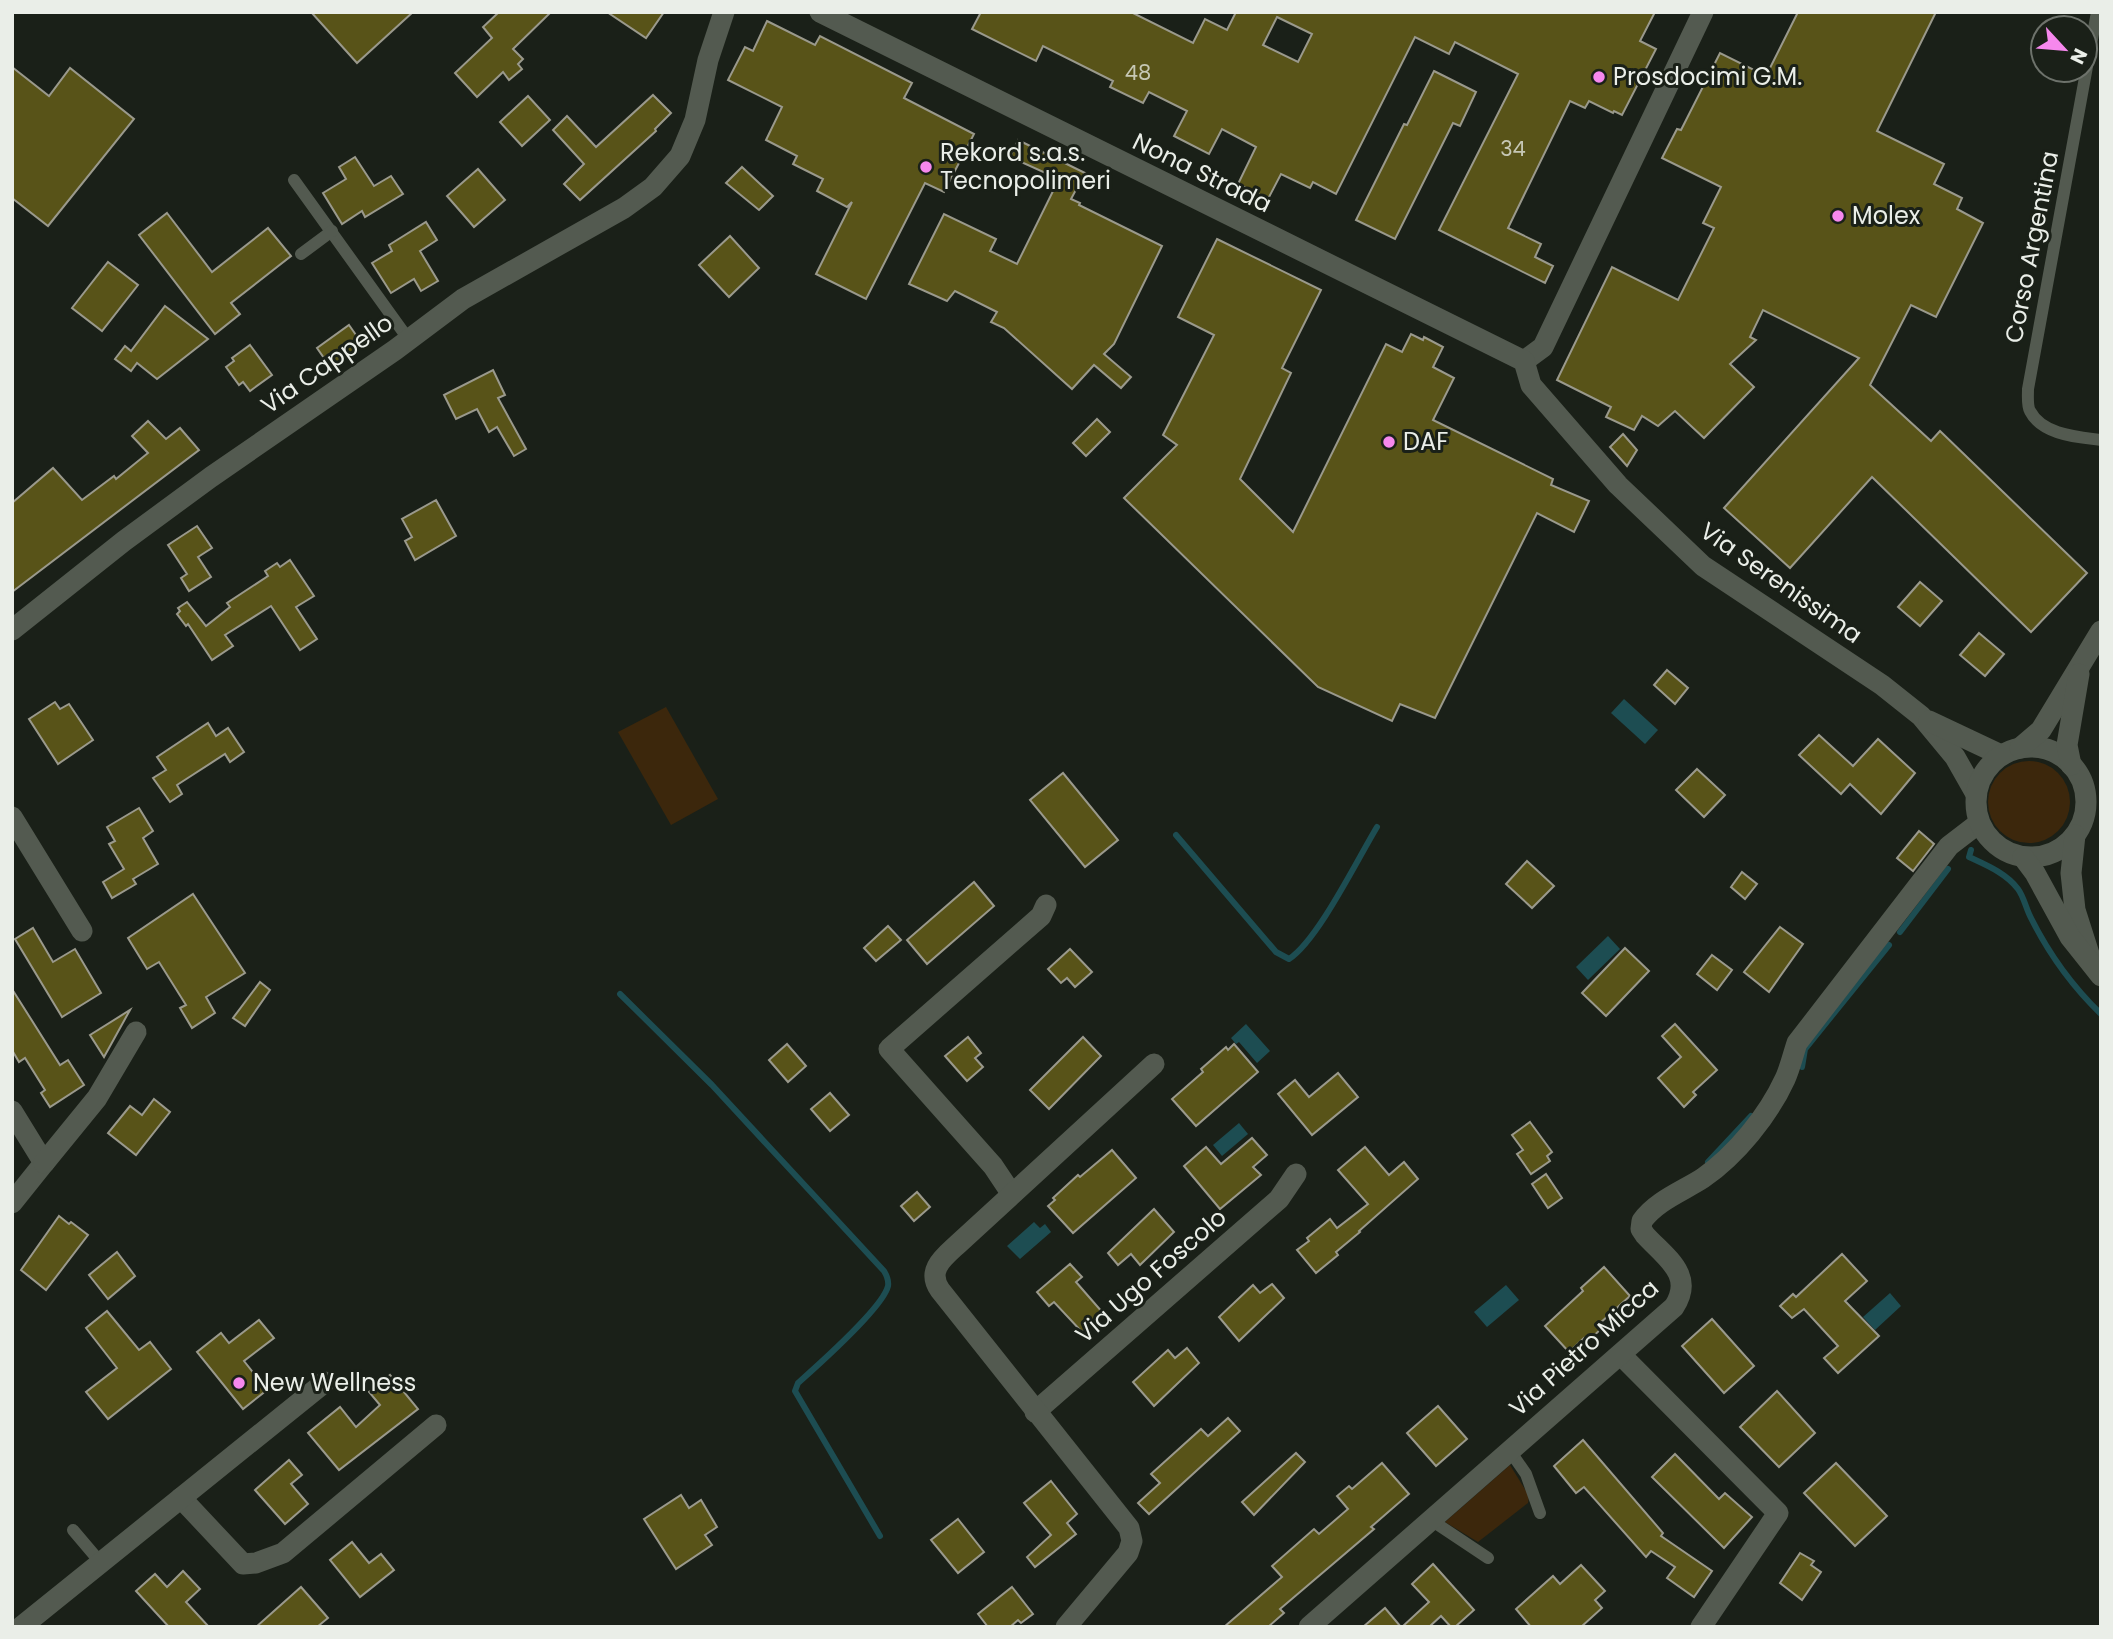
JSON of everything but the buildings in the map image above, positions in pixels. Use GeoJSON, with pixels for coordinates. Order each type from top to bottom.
{"type":"FeatureCollection","features":[{"type":"Feature","properties":{"kind":"street","name":"Nona Strada"},"geometry":{"type":"LineString","coordinates":[[820,12],[1524,362]]}},
{"type":"Feature","properties":{"kind":"street"},"geometry":{"type":"LineString","coordinates":[[1524,362],[1543,347],[1703,12]]}},
{"type":"Feature","properties":{"kind":"street","name":"Via Cappello"},"geometry":{"type":"LineString","coordinates":[[12,630],[103,557],[211,477],[409,340],[463,299],[624,208],[653,187],[680,156],[695,120],[715,16]]}},
{"type":"Feature","properties":{"kind":"street","name":"Via Serenissima"},"geometry":{"type":"LineString","coordinates":[[1524,362],[1531,385],[1618,485],[1703,566],[1882,685],[1921,716],[1955,757],[1976,794],[1979,823]]}},
{"type":"Feature","properties":{"kind":"street"},"geometry":{"type":"LineString","coordinates":[[1976,794],[1989,766],[2041,730],[2101,631]]}},
{"type":"Feature","properties":{"kind":"street"},"geometry":{"type":"LineString","coordinates":[[1979,823],[1990,839],[2005,851],[2023,857],[2052,853],[2065,846],[2075,835],[2083,818],[2086,799],[2082,781],[2071,765],[2067,745],[2081,662]]}},
{"type":"Feature","properties":{"kind":"street","name":"Via Serenissima"},"geometry":{"type":"LineString","coordinates":[[1921,716],[2011,751],[2039,747],[2057,753],[2071,765]]}},
{"type":"Feature","properties":{"kind":"street"},"geometry":{"type":"LineString","coordinates":[[12,817],[82,931]]}},
{"type":"Feature","properties":{"kind":"street","name":"Via Pietro Micca"},"geometry":{"type":"LineString","coordinates":[[1309,1627],[1674,1307],[1683,1288],[1677,1270],[1645,1235],[1641,1229],[1642,1221],[1662,1203],[1705,1177],[1732,1155],[1756,1125],[1785,1079],[1797,1043],[1949,846],[1979,823]]}},
{"type":"Feature","properties":{"kind":"street"},"geometry":{"type":"LineString","coordinates":[[2075,835],[2071,873],[2076,910],[2096,969]]}},
{"type":"Feature","properties":{"kind":"street"},"geometry":{"type":"LineString","coordinates":[[2023,857],[2035,873],[2070,937],[2096,969]]}},
{"type":"Feature","properties":{"kind":"street"},"geometry":{"type":"LineString","coordinates":[[1011,1193],[993,1166],[889,1049],[1041,916],[1046,905]]}},
{"type":"Feature","properties":{"kind":"street"},"geometry":{"type":"LineString","coordinates":[[12,1203],[97,1098],[136,1032]]}},
{"type":"Feature","properties":{"kind":"street"},"geometry":{"type":"LineString","coordinates":[[1066,1627],[1128,1553],[1132,1541],[1129,1528],[940,1290],[934,1275],[935,1268],[1011,1193],[1154,1064]]}},
{"type":"Feature","properties":{"kind":"street"},"geometry":{"type":"LineString","coordinates":[[12,1111],[44,1163]]}},
{"type":"Feature","properties":{"kind":"street","name":"Via Ugo Foscolo"},"geometry":{"type":"LineString","coordinates":[[1035,1412],[1279,1199],[1296,1174]]}},
{"type":"Feature","properties":{"kind":"street"},"geometry":{"type":"LineString","coordinates":[[1621,1355],[1778,1513],[1701,1627]]}},
{"type":"Feature","properties":{"kind":"street"},"geometry":{"type":"LineString","coordinates":[[21,1627],[325,1382]]}},
{"type":"Feature","properties":{"kind":"street"},"geometry":{"type":"LineString","coordinates":[[181,1499],[243,1564],[256,1563],[285,1552],[436,1425]]}},
{"type":"Feature","properties":{"kind":"lane","name":"Corso Argentina"},"geometry":{"type":"LineString","coordinates":[[2097,12],[2028,389],[2029,410],[2042,424],[2069,436],[2101,440]]}},
{"type":"Feature","properties":{"kind":"lane"},"geometry":{"type":"LineString","coordinates":[[295,180],[409,340]]}},
{"type":"Feature","properties":{"kind":"lane"},"geometry":{"type":"LineString","coordinates":[[301,254],[332,231]]}},
{"type":"Feature","properties":{"kind":"lane"},"geometry":{"type":"LineString","coordinates":[[1510,1451],[1526,1474],[1540,1513]]}},
{"type":"Feature","properties":{"kind":"lane"},"geometry":{"type":"LineString","coordinates":[[1431,1520],[1488,1558]]}},
{"type":"Feature","properties":{"kind":"lane"},"geometry":{"type":"LineString","coordinates":[[73,1530],[101,1563]]}},
{"type":"Feature","properties":{"kind":"shaded area"},"geometry":{"type":"Polygon","coordinates":[[[666,707],[718,799],[671,825],[618,732],[666,707]]]}},
{"type":"Feature","properties":{"kind":"shaded area"},"geometry":{"type":"Polygon","coordinates":[[[2029,761],[2045,764],[2058,773],[2067,786],[2070,802],[2067,818],[2058,831],[2045,840],[2029,843],[2013,840],[2000,831],[1991,818],[1988,802],[1991,786],[2000,773],[2013,764],[2029,761]]]}},
{"type":"Feature","properties":{"kind":"shaded area"},"geometry":{"type":"Polygon","coordinates":[[[1510,1465],[1529,1496],[1528,1503],[1478,1542],[1445,1522],[1510,1465]]]}},
{"type":"Feature","properties":{"kind":"water"},"geometry":{"type":"Polygon","coordinates":[[[1624,699],[1658,730],[1645,744],[1611,713],[1624,699]]]}},
{"type":"Feature","properties":{"kind":"water"},"geometry":{"type":"Polygon","coordinates":[[[1608,936],[1620,949],[1588,980],[1576,967],[1608,936]]]}},
{"type":"Feature","properties":{"kind":"water"},"geometry":{"type":"Polygon","coordinates":[[[1246,1024],[1270,1051],[1257,1063],[1239,1042],[1236,1044],[1231,1038],[1246,1024]]]}},
{"type":"Feature","properties":{"kind":"water"},"geometry":{"type":"Polygon","coordinates":[[[1239,1123],[1248,1134],[1222,1156],[1213,1145],[1239,1123]]]}},
{"type":"Feature","properties":{"kind":"water"},"geometry":{"type":"Polygon","coordinates":[[[1034,1222],[1040,1228],[1045,1224],[1051,1232],[1020,1259],[1007,1246],[1034,1222]]]}},
{"type":"Feature","properties":{"kind":"water"},"geometry":{"type":"Polygon","coordinates":[[[1506,1285],[1519,1300],[1487,1327],[1474,1312],[1506,1285]]]}},
{"type":"Feature","properties":{"kind":"water"},"geometry":{"type":"Polygon","coordinates":[[[1890,1293],[1901,1306],[1875,1330],[1863,1317],[1890,1293]]]}},
{"type":"Feature","properties":{"kind":"waterway"},"geometry":{"type":"LineString","coordinates":[[1176,835],[1276,952],[1289,959],[1324,918],[1377,827]]}},
{"type":"Feature","properties":{"kind":"waterway"},"geometry":{"type":"LineString","coordinates":[[1971,850],[1969,857],[2002,874],[2018,889],[2053,957],[2101,1014]]}},
{"type":"Feature","properties":{"kind":"waterway"},"geometry":{"type":"LineString","coordinates":[[1900,932],[1948,869]]}},
{"type":"Feature","properties":{"kind":"waterway"},"geometry":{"type":"LineString","coordinates":[[1802,1067],[1805,1049],[1889,945]]}},
{"type":"Feature","properties":{"kind":"waterway"},"geometry":{"type":"LineString","coordinates":[[620,994],[712,1085],[886,1275],[888,1286],[874,1308],[798,1383],[795,1391],[880,1536]]}},
{"type":"Feature","properties":{"kind":"waterway"},"geometry":{"type":"LineString","coordinates":[[1708,1162],[1751,1116]]}},
{"type":"Feature","properties":{"kind":"place","name":"Prosdocimi G.M."},"geometry":{"type":"Point","coordinates":[1599,77]}},
{"type":"Feature","properties":{"kind":"place","name":"Rekord s.a.s. Tecnopolimeri"},"geometry":{"type":"Point","coordinates":[926,167]}},
{"type":"Feature","properties":{"kind":"place","name":"Molex"},"geometry":{"type":"Point","coordinates":[1838,216]}},
{"type":"Feature","properties":{"kind":"place","name":"DAF"},"geometry":{"type":"Point","coordinates":[1389,442]}},
{"type":"Feature","properties":{"kind":"place","name":"New Wellness"},"geometry":{"type":"Point","coordinates":[239,1383]}}]}
